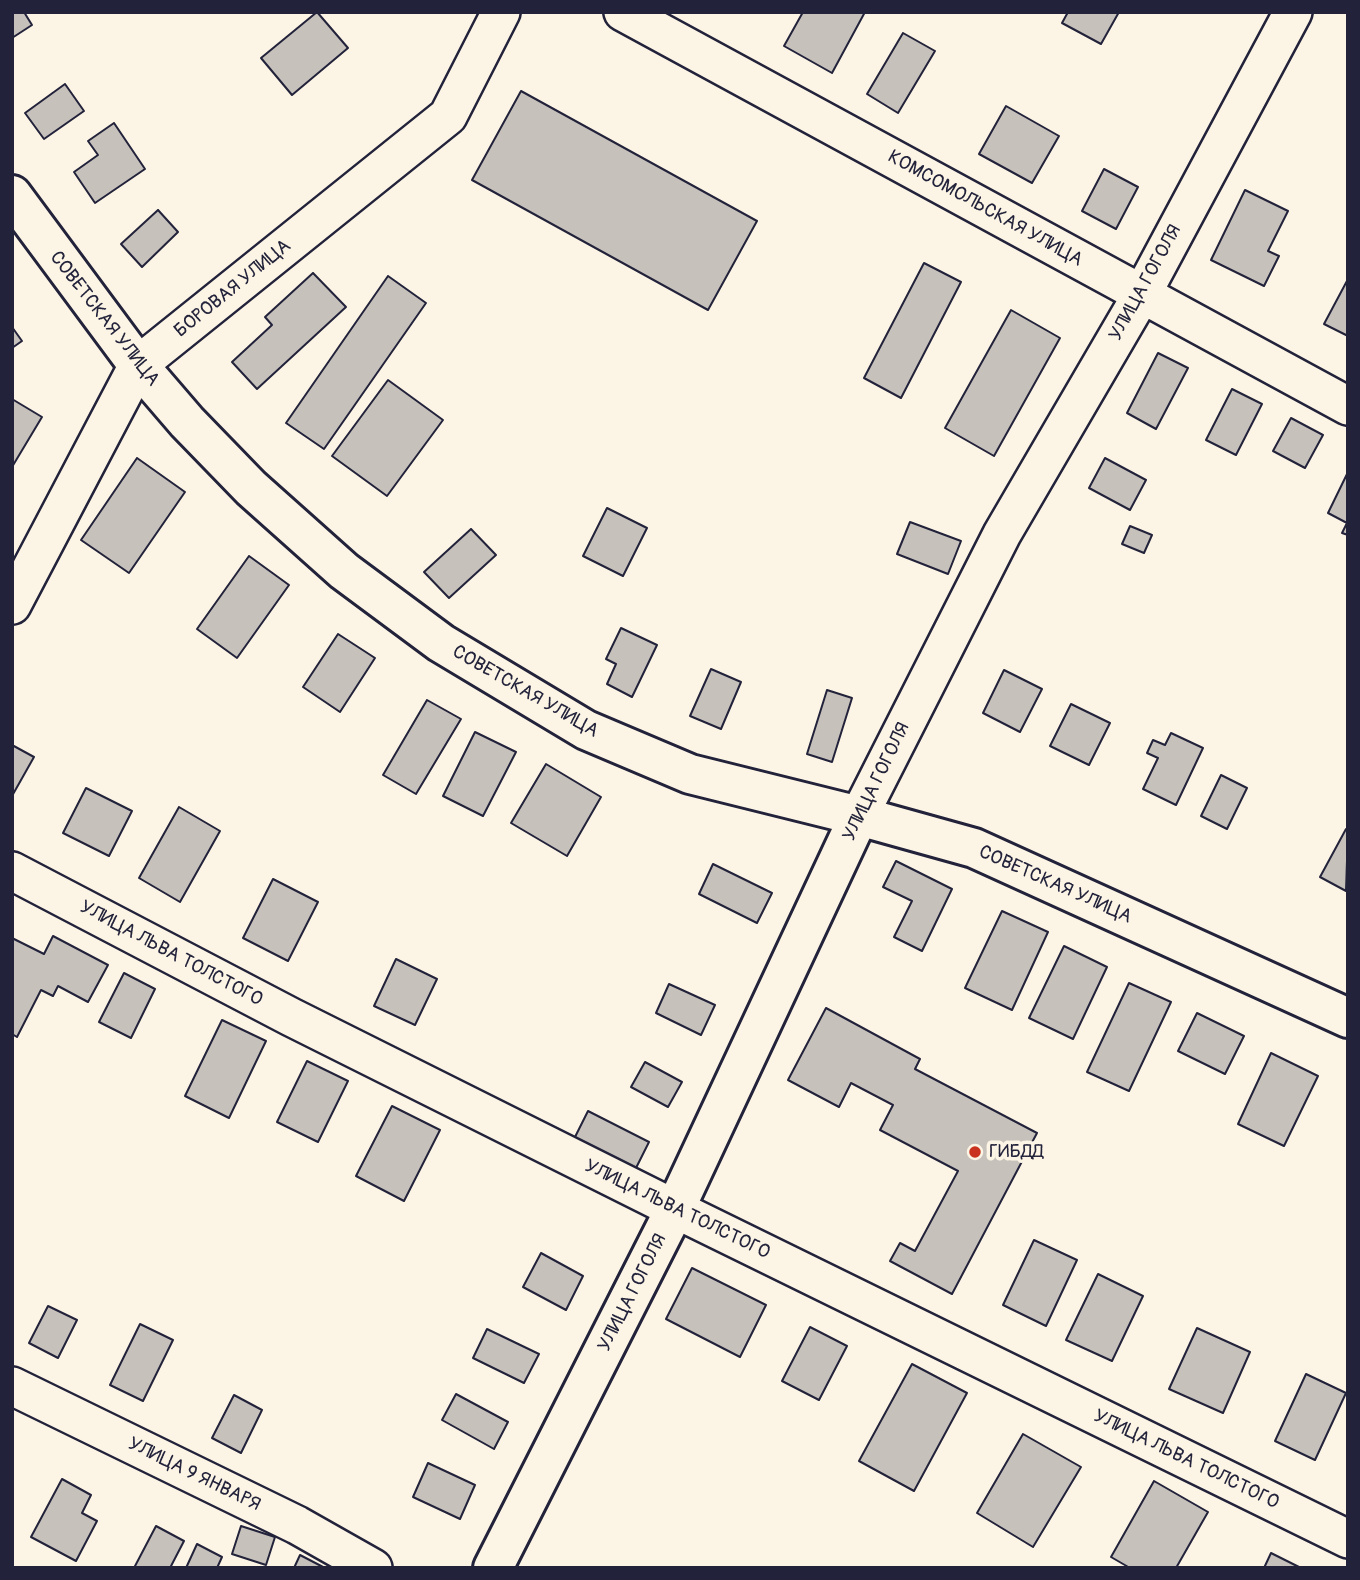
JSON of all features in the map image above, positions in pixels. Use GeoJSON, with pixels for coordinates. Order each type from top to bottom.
{"type":"FeatureCollection","features":[{"type":"Feature","properties":{"kind":"main road","name":"СОВЕТСКАЯ УЛИЦА"},"geometry":{"type":"LineString","coordinates":[[12,195],[138,365],[187,422],[251,488],[344,571],[441,643],[586,730],[690,774],[974,848],[1348,1018]]}},
{"type":"Feature","properties":{"kind":"main road","name":"УЛИЦА ГОГОЛЯ"},"geometry":{"type":"LineString","coordinates":[[493,1568],[676,1209],[859,816]]}},
{"type":"Feature","properties":{"kind":"street","name":"БОРОВАЯ УЛИЦА"},"geometry":{"type":"LineString","coordinates":[[12,606],[138,365],[448,116],[501,12]]}},
{"type":"Feature","properties":{"kind":"street","name":"КОМСОМОЛЬСКАЯ УЛИЦА"},"geometry":{"type":"LineString","coordinates":[[623,12],[1348,406]]}},
{"type":"Feature","properties":{"kind":"street","name":"УЛИЦА ГОГОЛЯ"},"geometry":{"type":"LineString","coordinates":[[859,816],[1002,534],[1142,294],[1293,12]]}},
{"type":"Feature","properties":{"kind":"street","name":"УЛИЦА ЛЬВА ТОЛСТОГО"},"geometry":{"type":"LineString","coordinates":[[12,871],[291,1017],[1348,1539]]}},
{"type":"Feature","properties":{"kind":"street","name":"УЛИЦА 9 ЯНВАРЯ"},"geometry":{"type":"LineString","coordinates":[[12,1386],[297,1525],[373,1568]]}},
{"type":"Feature","properties":{"kind":"building"},"geometry":{"type":"Polygon","coordinates":[[[12,12],[24,12],[32,25],[12,38],[12,12]]]}},
{"type":"Feature","properties":{"kind":"building"},"geometry":{"type":"Polygon","coordinates":[[[317,12],[348,48],[292,95],[261,58],[317,12]]]}},
{"type":"Feature","properties":{"kind":"building"},"geometry":{"type":"Polygon","coordinates":[[[803,12],[865,12],[832,73],[784,46],[803,12]]]}},
{"type":"Feature","properties":{"kind":"building"},"geometry":{"type":"Polygon","coordinates":[[[1068,12],[1119,12],[1101,44],[1062,23],[1068,12]]]}},
{"type":"Feature","properties":{"kind":"building"},"geometry":{"type":"Polygon","coordinates":[[[903,33],[935,51],[898,113],[867,94],[903,33]]]}},
{"type":"Feature","properties":{"kind":"building"},"geometry":{"type":"Polygon","coordinates":[[[65,84],[84,111],[44,139],[25,113],[65,84]]]}},
{"type":"Feature","properties":{"kind":"building"},"geometry":{"type":"Polygon","coordinates":[[[521,91],[757,221],[708,310],[472,180],[521,91]]]}},
{"type":"Feature","properties":{"kind":"building"},"geometry":{"type":"Polygon","coordinates":[[[1006,106],[1059,136],[1032,183],[979,154],[1006,106]]]}},
{"type":"Feature","properties":{"kind":"building"},"geometry":{"type":"Polygon","coordinates":[[[114,123],[145,169],[95,203],[74,172],[98,155],[88,141],[114,123]]]}},
{"type":"Feature","properties":{"kind":"building"},"geometry":{"type":"Polygon","coordinates":[[[1104,169],[1138,187],[1116,229],[1082,211],[1104,169]]]}},
{"type":"Feature","properties":{"kind":"building"},"geometry":{"type":"Polygon","coordinates":[[[1245,190],[1288,211],[1268,251],[1279,256],[1264,286],[1211,260],[1245,190]]]}},
{"type":"Feature","properties":{"kind":"building"},"geometry":{"type":"Polygon","coordinates":[[[158,210],[178,232],[142,267],[121,244],[158,210]]]}},
{"type":"Feature","properties":{"kind":"building"},"geometry":{"type":"Polygon","coordinates":[[[924,263],[961,282],[901,398],[864,378],[924,263]]]}},
{"type":"Feature","properties":{"kind":"building"},"geometry":{"type":"Polygon","coordinates":[[[313,273],[346,307],[257,389],[232,362],[272,325],[265,317],[313,273]]]}},
{"type":"Feature","properties":{"kind":"building"},"geometry":{"type":"Polygon","coordinates":[[[388,276],[426,303],[324,449],[286,423],[388,276]]]}},
{"type":"Feature","properties":{"kind":"building"},"geometry":{"type":"Polygon","coordinates":[[[1348,279],[1348,336],[1324,324],[1348,279]]]}},
{"type":"Feature","properties":{"kind":"building"},"geometry":{"type":"Polygon","coordinates":[[[1011,310],[1060,338],[994,456],[945,428],[1011,310]]]}},
{"type":"Feature","properties":{"kind":"building"},"geometry":{"type":"Polygon","coordinates":[[[12,327],[22,341],[12,348],[12,327]]]}},
{"type":"Feature","properties":{"kind":"building"},"geometry":{"type":"Polygon","coordinates":[[[1158,353],[1188,368],[1156,429],[1127,413],[1158,353]]]}},
{"type":"Feature","properties":{"kind":"building"},"geometry":{"type":"Polygon","coordinates":[[[388,380],[443,420],[387,496],[332,456],[388,380]]]}},
{"type":"Feature","properties":{"kind":"building"},"geometry":{"type":"Polygon","coordinates":[[[1232,389],[1262,404],[1236,455],[1206,440],[1232,389]]]}},
{"type":"Feature","properties":{"kind":"building"},"geometry":{"type":"Polygon","coordinates":[[[12,399],[42,417],[12,467],[12,399]]]}},
{"type":"Feature","properties":{"kind":"building"},"geometry":{"type":"Polygon","coordinates":[[[1291,418],[1323,435],[1305,468],[1273,451],[1291,418]]]}},
{"type":"Feature","properties":{"kind":"building"},"geometry":{"type":"Polygon","coordinates":[[[137,458],[185,492],[129,573],[81,540],[137,458]]]}},
{"type":"Feature","properties":{"kind":"building"},"geometry":{"type":"Polygon","coordinates":[[[1105,458],[1146,480],[1130,510],[1089,488],[1105,458]]]}},
{"type":"Feature","properties":{"kind":"building"},"geometry":{"type":"Polygon","coordinates":[[[1348,472],[1348,535],[1342,533],[1347,523],[1328,513],[1348,472]]]}},
{"type":"Feature","properties":{"kind":"building"},"geometry":{"type":"Polygon","coordinates":[[[607,508],[647,528],[623,576],[583,556],[607,508]]]}},
{"type":"Feature","properties":{"kind":"building"},"geometry":{"type":"Polygon","coordinates":[[[910,522],[961,541],[948,574],[897,554],[910,522]]]}},
{"type":"Feature","properties":{"kind":"building"},"geometry":{"type":"Polygon","coordinates":[[[1130,526],[1152,535],[1144,553],[1122,544],[1130,526]]]}},
{"type":"Feature","properties":{"kind":"building"},"geometry":{"type":"Polygon","coordinates":[[[471,529],[496,555],[449,598],[424,572],[471,529]]]}},
{"type":"Feature","properties":{"kind":"building"},"geometry":{"type":"Polygon","coordinates":[[[249,556],[289,585],[237,658],[197,629],[249,556]]]}},
{"type":"Feature","properties":{"kind":"building"},"geometry":{"type":"Polygon","coordinates":[[[621,628],[657,645],[632,697],[607,684],[616,664],[606,659],[621,628]]]}},
{"type":"Feature","properties":{"kind":"building"},"geometry":{"type":"Polygon","coordinates":[[[338,634],[375,658],[340,712],[303,687],[338,634]]]}},
{"type":"Feature","properties":{"kind":"building"},"geometry":{"type":"Polygon","coordinates":[[[711,669],[741,682],[721,729],[690,716],[711,669]]]}},
{"type":"Feature","properties":{"kind":"building"},"geometry":{"type":"Polygon","coordinates":[[[1004,670],[1042,689],[1020,732],[983,713],[1004,670]]]}},
{"type":"Feature","properties":{"kind":"building"},"geometry":{"type":"Polygon","coordinates":[[[827,690],[852,698],[832,762],[807,754],[827,690]]]}},
{"type":"Feature","properties":{"kind":"building"},"geometry":{"type":"Polygon","coordinates":[[[427,700],[461,719],[416,794],[383,775],[427,700]]]}},
{"type":"Feature","properties":{"kind":"building"},"geometry":{"type":"Polygon","coordinates":[[[1071,704],[1110,723],[1089,765],[1050,746],[1071,704]]]}},
{"type":"Feature","properties":{"kind":"building"},"geometry":{"type":"Polygon","coordinates":[[[475,732],[516,752],[483,816],[443,796],[475,732]]]}},
{"type":"Feature","properties":{"kind":"building"},"geometry":{"type":"Polygon","coordinates":[[[1171,733],[1203,748],[1176,805],[1143,789],[1158,758],[1147,753],[1153,740],[1165,745],[1171,733]]]}},
{"type":"Feature","properties":{"kind":"building"},"geometry":{"type":"Polygon","coordinates":[[[12,745],[34,757],[12,796],[12,745]]]}},
{"type":"Feature","properties":{"kind":"building"},"geometry":{"type":"Polygon","coordinates":[[[546,764],[601,797],[567,856],[511,823],[546,764]]]}},
{"type":"Feature","properties":{"kind":"building"},"geometry":{"type":"Polygon","coordinates":[[[1221,775],[1247,788],[1227,829],[1201,816],[1221,775]]]}},
{"type":"Feature","properties":{"kind":"building"},"geometry":{"type":"Polygon","coordinates":[[[86,788],[132,811],[109,856],[63,833],[86,788]]]}},
{"type":"Feature","properties":{"kind":"building"},"geometry":{"type":"Polygon","coordinates":[[[179,807],[220,831],[180,902],[139,878],[179,807]]]}},
{"type":"Feature","properties":{"kind":"building"},"geometry":{"type":"Polygon","coordinates":[[[1346,829],[1348,830],[1346,891],[1320,877],[1346,829]]]}},
{"type":"Feature","properties":{"kind":"building"},"geometry":{"type":"Polygon","coordinates":[[[896,861],[952,889],[922,951],[894,937],[912,901],[883,887],[896,861]]]}},
{"type":"Feature","properties":{"kind":"building"},"geometry":{"type":"Polygon","coordinates":[[[713,864],[772,893],[757,923],[699,894],[713,864]]]}},
{"type":"Feature","properties":{"kind":"building"},"geometry":{"type":"Polygon","coordinates":[[[273,879],[318,902],[288,961],[243,938],[273,879]]]}},
{"type":"Feature","properties":{"kind":"building"},"geometry":{"type":"Polygon","coordinates":[[[1002,911],[1048,932],[1012,1010],[965,988],[1002,911]]]}},
{"type":"Feature","properties":{"kind":"building"},"geometry":{"type":"Polygon","coordinates":[[[53,936],[108,965],[88,1002],[58,986],[53,996],[41,990],[17,1037],[12,1034],[12,938],[44,954],[53,936]]]}},
{"type":"Feature","properties":{"kind":"building"},"geometry":{"type":"Polygon","coordinates":[[[1064,946],[1107,967],[1073,1039],[1029,1018],[1064,946]]]}},
{"type":"Feature","properties":{"kind":"building"},"geometry":{"type":"Polygon","coordinates":[[[396,959],[437,979],[415,1025],[374,1006],[396,959]]]}},
{"type":"Feature","properties":{"kind":"building"},"geometry":{"type":"Polygon","coordinates":[[[124,973],[155,989],[131,1038],[99,1022],[124,973]]]}},
{"type":"Feature","properties":{"kind":"building"},"geometry":{"type":"Polygon","coordinates":[[[1129,983],[1171,1002],[1129,1091],[1087,1072],[1129,983]]]}},
{"type":"Feature","properties":{"kind":"building"},"geometry":{"type":"Polygon","coordinates":[[[669,984],[715,1005],[701,1035],[656,1013],[669,984]]]}},
{"type":"Feature","properties":{"kind":"building","name":"ГИБДД"},"geometry":{"type":"Polygon","coordinates":[[[826,1008],[920,1059],[915,1069],[1037,1133],[952,1294],[890,1261],[900,1243],[915,1251],[958,1171],[880,1130],[893,1105],[851,1083],[839,1107],[788,1080],[826,1008]]]}},
{"type":"Feature","properties":{"kind":"building"},"geometry":{"type":"Polygon","coordinates":[[[1197,1013],[1244,1036],[1225,1074],[1178,1051],[1197,1013]]]}},
{"type":"Feature","properties":{"kind":"building"},"geometry":{"type":"Polygon","coordinates":[[[222,1020],[266,1041],[229,1118],[185,1096],[222,1020]]]}},
{"type":"Feature","properties":{"kind":"building"},"geometry":{"type":"Polygon","coordinates":[[[1271,1053],[1318,1076],[1284,1146],[1238,1124],[1271,1053]]]}},
{"type":"Feature","properties":{"kind":"building"},"geometry":{"type":"Polygon","coordinates":[[[307,1061],[348,1081],[318,1142],[277,1122],[307,1061]]]}},
{"type":"Feature","properties":{"kind":"building"},"geometry":{"type":"Polygon","coordinates":[[[645,1062],[682,1082],[668,1107],[631,1087],[645,1062]]]}},
{"type":"Feature","properties":{"kind":"building"},"geometry":{"type":"Polygon","coordinates":[[[392,1106],[440,1130],[404,1201],[356,1176],[392,1106]]]}},
{"type":"Feature","properties":{"kind":"building"},"geometry":{"type":"Polygon","coordinates":[[[588,1111],[649,1142],[634,1172],[573,1141],[588,1111]]]}},
{"type":"Feature","properties":{"kind":"building"},"geometry":{"type":"Polygon","coordinates":[[[1034,1240],[1077,1260],[1046,1326],[1003,1305],[1034,1240]]]}},
{"type":"Feature","properties":{"kind":"building"},"geometry":{"type":"Polygon","coordinates":[[[541,1253],[583,1276],[566,1310],[523,1287],[541,1253]]]}},
{"type":"Feature","properties":{"kind":"building"},"geometry":{"type":"Polygon","coordinates":[[[692,1268],[766,1305],[740,1357],[666,1319],[692,1268]]]}},
{"type":"Feature","properties":{"kind":"building"},"geometry":{"type":"Polygon","coordinates":[[[1098,1274],[1143,1296],[1112,1361],[1066,1340],[1098,1274]]]}},
{"type":"Feature","properties":{"kind":"building"},"geometry":{"type":"Polygon","coordinates":[[[48,1306],[77,1320],[58,1358],[29,1343],[48,1306]]]}},
{"type":"Feature","properties":{"kind":"building"},"geometry":{"type":"Polygon","coordinates":[[[140,1324],[173,1340],[143,1401],[110,1385],[140,1324]]]}},
{"type":"Feature","properties":{"kind":"building"},"geometry":{"type":"Polygon","coordinates":[[[810,1327],[847,1346],[819,1400],[782,1381],[810,1327]]]}},
{"type":"Feature","properties":{"kind":"building"},"geometry":{"type":"Polygon","coordinates":[[[1197,1328],[1250,1352],[1223,1413],[1169,1389],[1197,1328]]]}},
{"type":"Feature","properties":{"kind":"building"},"geometry":{"type":"Polygon","coordinates":[[[487,1329],[539,1354],[524,1383],[473,1358],[487,1329]]]}},
{"type":"Feature","properties":{"kind":"building"},"geometry":{"type":"Polygon","coordinates":[[[912,1364],[967,1393],[914,1491],[859,1461],[912,1364]]]}},
{"type":"Feature","properties":{"kind":"building"},"geometry":{"type":"Polygon","coordinates":[[[1306,1374],[1346,1393],[1315,1460],[1275,1441],[1306,1374]]]}},
{"type":"Feature","properties":{"kind":"building"},"geometry":{"type":"Polygon","coordinates":[[[456,1394],[508,1422],[494,1449],[442,1420],[456,1394]]]}},
{"type":"Feature","properties":{"kind":"building"},"geometry":{"type":"Polygon","coordinates":[[[234,1395],[262,1410],[241,1453],[212,1438],[234,1395]]]}},
{"type":"Feature","properties":{"kind":"building"},"geometry":{"type":"Polygon","coordinates":[[[1023,1434],[1081,1467],[1033,1547],[977,1513],[1023,1434]]]}},
{"type":"Feature","properties":{"kind":"building"},"geometry":{"type":"Polygon","coordinates":[[[428,1463],[475,1485],[460,1519],[413,1497],[428,1463]]]}},
{"type":"Feature","properties":{"kind":"building"},"geometry":{"type":"Polygon","coordinates":[[[62,1479],[91,1495],[82,1513],[97,1521],[76,1561],[31,1537],[62,1479]]]}},
{"type":"Feature","properties":{"kind":"building"},"geometry":{"type":"Polygon","coordinates":[[[1154,1481],[1208,1512],[1176,1568],[1130,1568],[1111,1557],[1154,1481]]]}},
{"type":"Feature","properties":{"kind":"building"},"geometry":{"type":"Polygon","coordinates":[[[156,1526],[184,1541],[170,1568],[134,1568],[156,1526]]]}},
{"type":"Feature","properties":{"kind":"building"},"geometry":{"type":"Polygon","coordinates":[[[241,1526],[275,1537],[266,1565],[232,1554],[241,1526]]]}},
{"type":"Feature","properties":{"kind":"building"},"geometry":{"type":"Polygon","coordinates":[[[197,1544],[222,1557],[217,1568],[186,1568],[197,1544]]]}},
{"type":"Feature","properties":{"kind":"building"},"geometry":{"type":"Polygon","coordinates":[[[1271,1553],[1301,1568],[1264,1568],[1271,1553]]]}},
{"type":"Feature","properties":{"kind":"building"},"geometry":{"type":"Polygon","coordinates":[[[300,1555],[325,1568],[294,1568],[300,1555]]]}},
{"type":"Feature","properties":{"kind":"place","name":"ГИБДД"},"geometry":{"type":"Point","coordinates":[975,1152]}}]}
